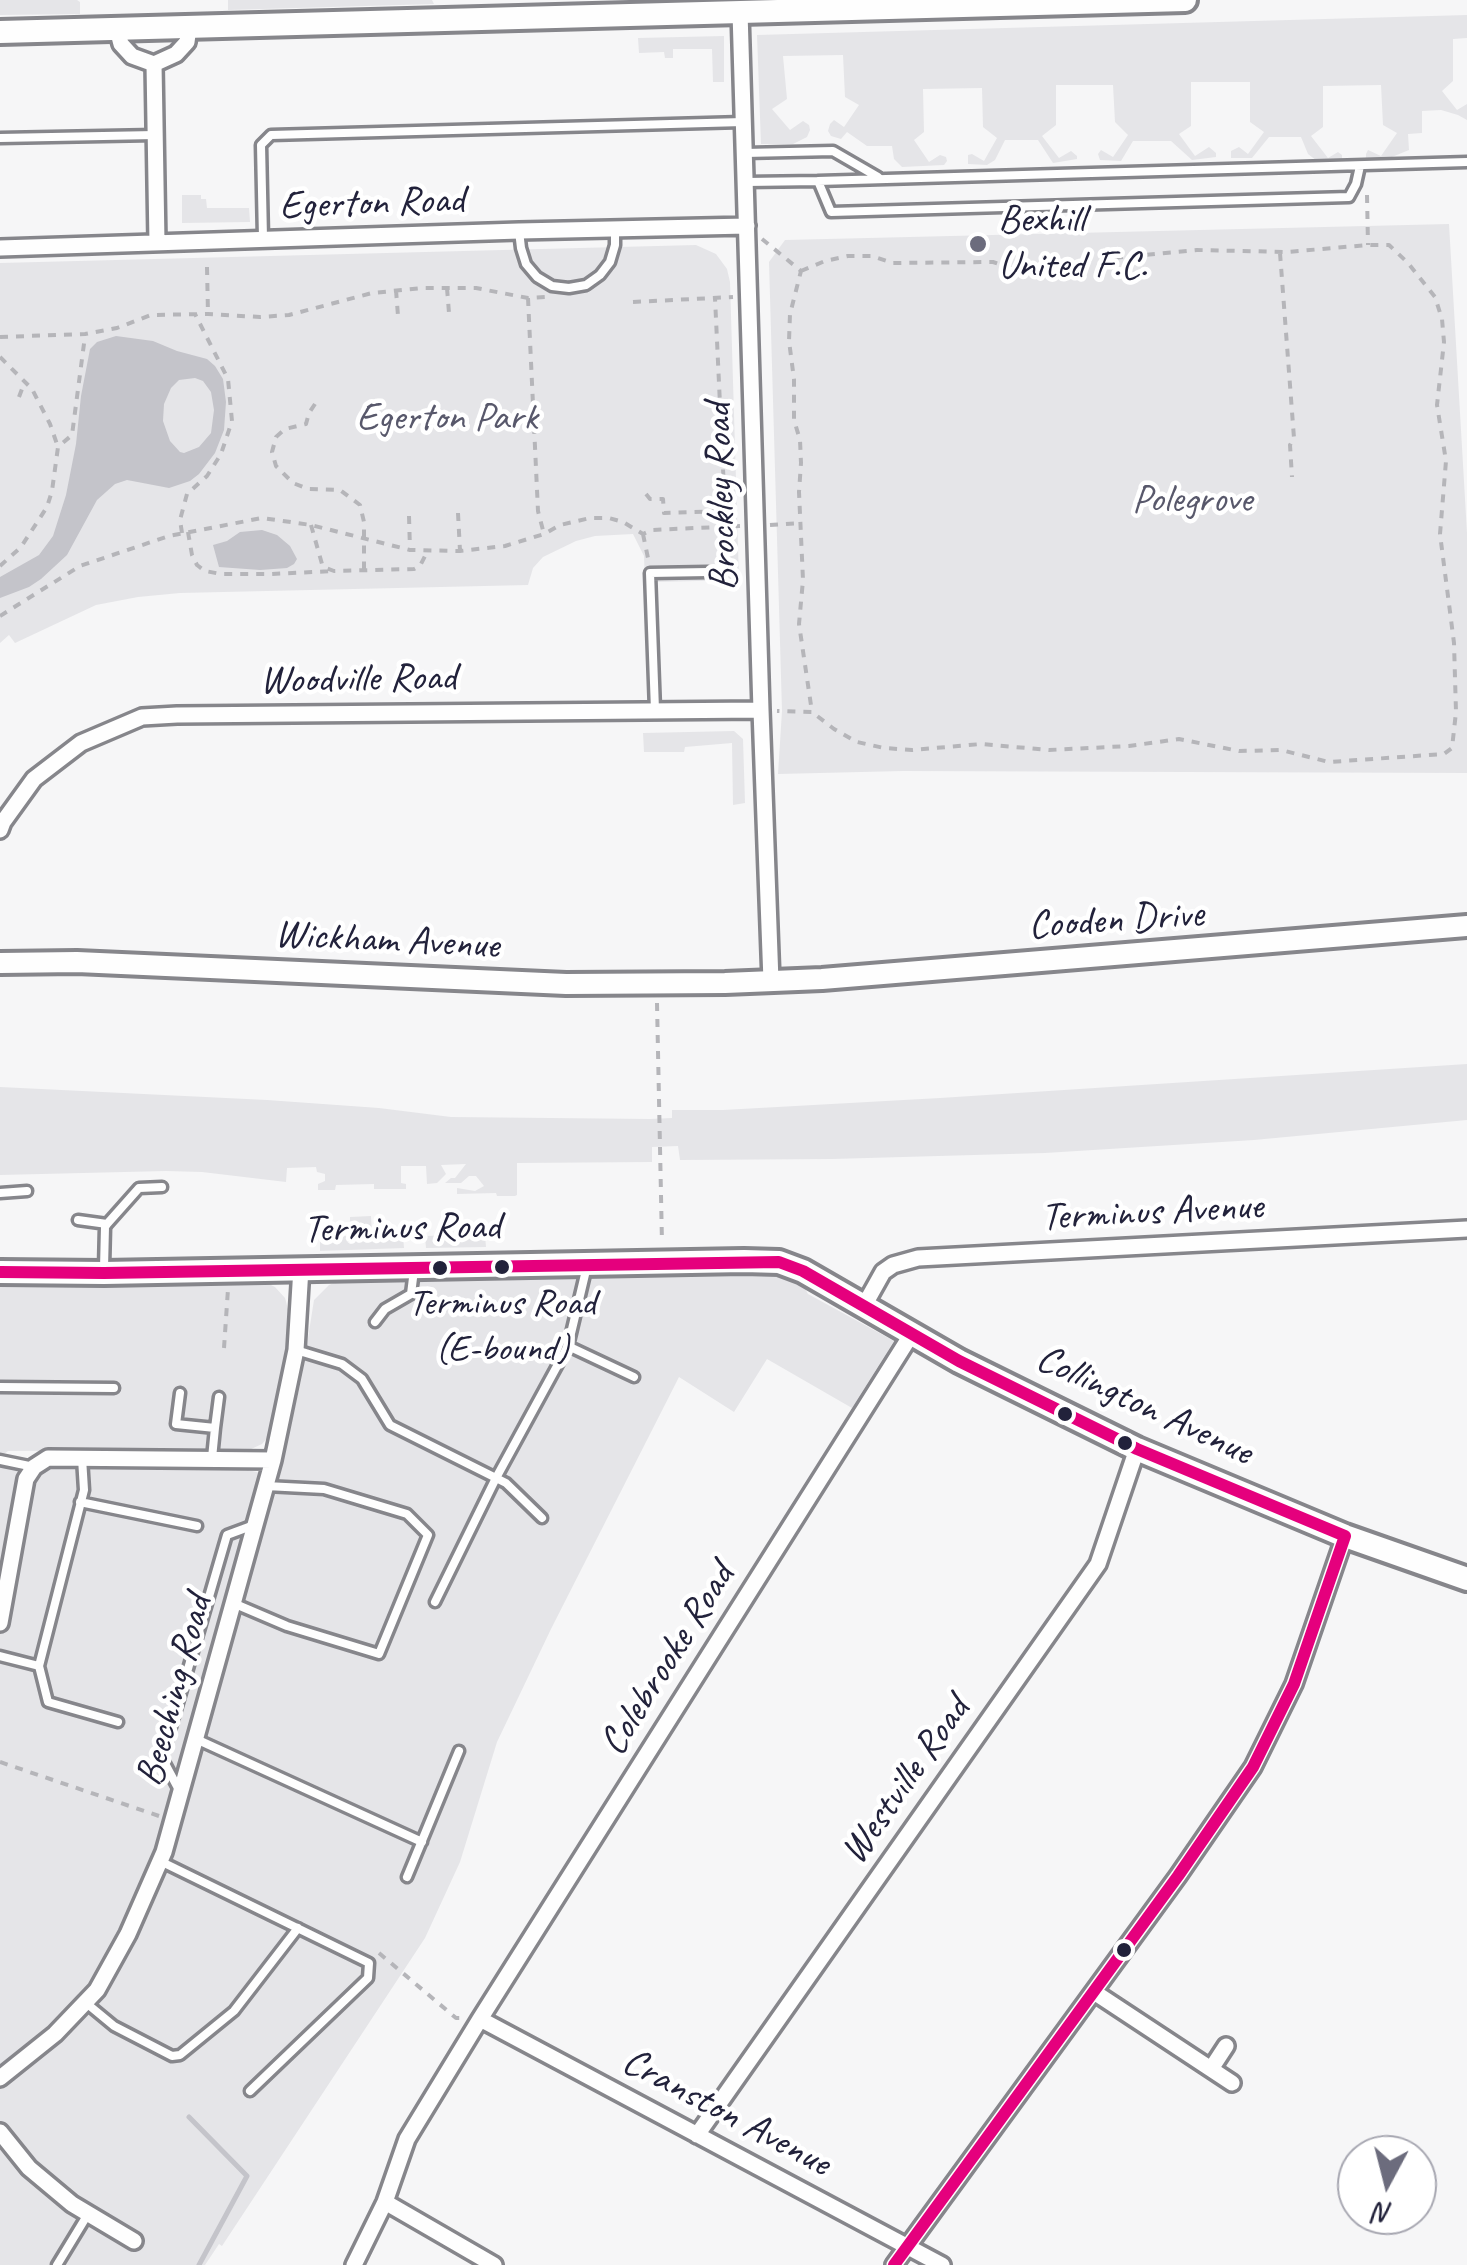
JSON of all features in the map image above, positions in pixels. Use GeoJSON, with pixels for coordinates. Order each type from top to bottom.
{"type":"FeatureCollection","features":[{"type":"Feature","properties":{"kind":"main road"},"geometry":{"type":"LineString","coordinates":[[0,32],[740,12],[852,4],[1186,0]]}},
{"type":"Feature","properties":{"kind":"main road","name":"Terminus Road"},"geometry":{"type":"LineString","coordinates":[[0,1272],[744,1260],[779,1262],[803,1271]]}},
{"type":"Feature","properties":{"kind":"main road","name":"Collington Avenue"},"geometry":{"type":"LineString","coordinates":[[803,1271],[959,1361],[1137,1448],[1345,1536],[1467,1579]]}},
{"type":"Feature","properties":{"kind":"street","name":"Brockley Road"},"geometry":{"type":"LineString","coordinates":[[740,12],[771,981]]}},
{"type":"Feature","properties":{"kind":"street"},"geometry":{"type":"LineString","coordinates":[[117,29],[121,44],[132,56],[154,64],[176,54],[186,42],[189,27]]}},
{"type":"Feature","properties":{"kind":"street"},"geometry":{"type":"LineString","coordinates":[[154,64],[157,243]]}},
{"type":"Feature","properties":{"kind":"street","name":"Egerton Road"},"geometry":{"type":"LineString","coordinates":[[0,248],[746,226]]}},
{"type":"Feature","properties":{"kind":"street","name":"Woodville Road"},"geometry":{"type":"LineString","coordinates":[[0,830],[34,779],[80,743],[142,718],[760,710]]}},
{"type":"Feature","properties":{"kind":"street","name":"Cooden Drive"},"geometry":{"type":"LineString","coordinates":[[771,981],[1240,947],[1467,926]]}},
{"type":"Feature","properties":{"kind":"street","name":"Wickham Avenue"},"geometry":{"type":"LineString","coordinates":[[0,963],[77,962],[566,984],[771,981]]}},
{"type":"Feature","properties":{"kind":"street","name":"Terminus Avenue"},"geometry":{"type":"LineString","coordinates":[[864,1306],[883,1272],[918,1258],[1467,1230]]}},
{"type":"Feature","properties":{"kind":"street","name":"Beeching Road"},"geometry":{"type":"LineString","coordinates":[[0,2078],[55,2034],[97,1990],[128,1934],[160,1861],[273,1460],[296,1350],[301,1268]]}},
{"type":"Feature","properties":{"kind":"street","name":"Colebrooke Road"},"geometry":{"type":"LineString","coordinates":[[354,2265],[385,2202],[407,2138],[911,1335]]}},
{"type":"Feature","properties":{"kind":"street","name":"Westville Road"},"geometry":{"type":"LineString","coordinates":[[696,2135],[1098,1564],[1137,1448]]}},
{"type":"Feature","properties":{"kind":"street"},"geometry":{"type":"LineString","coordinates":[[0,1624],[7,1540],[26,1480],[48,1458],[273,1460]]}},
{"type":"Feature","properties":{"kind":"street"},"geometry":{"type":"LineString","coordinates":[[894,2265],[1253,1767],[1294,1684],[1345,1536]]}},
{"type":"Feature","properties":{"kind":"street"},"geometry":{"type":"LineString","coordinates":[[1094,1992],[1232,2083]]}},
{"type":"Feature","properties":{"kind":"street","name":"Cranston Avenue"},"geometry":{"type":"LineString","coordinates":[[480,2019],[942,2265]]}},
{"type":"Feature","properties":{"kind":"street"},"geometry":{"type":"LineString","coordinates":[[1211,2069],[1226,2046]]}},
{"type":"Feature","properties":{"kind":"street"},"geometry":{"type":"LineString","coordinates":[[0,2132],[29,2168],[72,2204],[134,2241]]}},
{"type":"Feature","properties":{"kind":"street"},"geometry":{"type":"LineString","coordinates":[[385,2202],[494,2265]]}},
{"type":"Feature","properties":{"kind":"lane"},"geometry":{"type":"LineString","coordinates":[[263,240],[261,145],[271,135],[744,122]]}},
{"type":"Feature","properties":{"kind":"lane"},"geometry":{"type":"LineString","coordinates":[[0,138],[155,134]]}},
{"type":"Feature","properties":{"kind":"lane"},"geometry":{"type":"LineString","coordinates":[[745,153],[833,151],[882,179]]}},
{"type":"Feature","properties":{"kind":"lane"},"geometry":{"type":"LineString","coordinates":[[746,182],[1467,162]]}},
{"type":"Feature","properties":{"kind":"lane"},"geometry":{"type":"LineString","coordinates":[[818,181],[831,212],[850,212],[1349,197],[1360,166]]}},
{"type":"Feature","properties":{"kind":"lane"},"geometry":{"type":"LineString","coordinates":[[519,230],[526,264],[552,286],[569,288],[586,284],[610,262],[615,228]]}},
{"type":"Feature","properties":{"kind":"lane"},"geometry":{"type":"LineString","coordinates":[[655,710],[650,573],[708,572]]}},
{"type":"Feature","properties":{"kind":"lane"},"geometry":{"type":"LineString","coordinates":[[104,1272],[105,1227],[139,1188],[162,1188]]}},
{"type":"Feature","properties":{"kind":"lane"},"geometry":{"type":"LineString","coordinates":[[0,1193],[26,1191]]}},
{"type":"Feature","properties":{"kind":"lane"},"geometry":{"type":"LineString","coordinates":[[78,1220],[108,1224]]}},
{"type":"Feature","properties":{"kind":"lane"},"geometry":{"type":"LineString","coordinates":[[435,1602],[496,1478],[568,1346],[587,1264]]}},
{"type":"Feature","properties":{"kind":"lane"},"geometry":{"type":"LineString","coordinates":[[375,1322],[385,1309],[411,1294],[415,1266]]}},
{"type":"Feature","properties":{"kind":"lane"},"geometry":{"type":"LineString","coordinates":[[568,1346],[634,1378]]}},
{"type":"Feature","properties":{"kind":"lane"},"geometry":{"type":"LineString","coordinates":[[296,1350],[342,1364],[362,1379],[390,1425],[506,1483],[542,1518]]}},
{"type":"Feature","properties":{"kind":"lane"},"geometry":{"type":"LineString","coordinates":[[342,1364],[350,1354]]}},
{"type":"Feature","properties":{"kind":"lane"},"geometry":{"type":"LineString","coordinates":[[0,1387],[114,1388]]}},
{"type":"Feature","properties":{"kind":"lane"},"geometry":{"type":"LineString","coordinates":[[180,1394],[176,1424],[215,1428]]}},
{"type":"Feature","properties":{"kind":"lane"},"geometry":{"type":"LineString","coordinates":[[212,1458],[218,1397]]}},
{"type":"Feature","properties":{"kind":"lane"},"geometry":{"type":"LineString","coordinates":[[82,1458],[84,1490],[39,1666],[48,1702],[118,1722]]}},
{"type":"Feature","properties":{"kind":"lane"},"geometry":{"type":"LineString","coordinates":[[0,1460],[34,1468]]}},
{"type":"Feature","properties":{"kind":"lane"},"geometry":{"type":"LineString","coordinates":[[233,1603],[286,1626],[379,1654],[428,1535],[407,1514],[324,1489],[266,1486]]}},
{"type":"Feature","properties":{"kind":"lane"},"geometry":{"type":"LineString","coordinates":[[80,1502],[197,1526]]}},
{"type":"Feature","properties":{"kind":"lane"},"geometry":{"type":"LineString","coordinates":[[180,1792],[162,1758],[226,1535],[254,1525]]}},
{"type":"Feature","properties":{"kind":"lane"},"geometry":{"type":"LineString","coordinates":[[0,1656],[39,1666]]}},
{"type":"Feature","properties":{"kind":"lane"},"geometry":{"type":"LineString","coordinates":[[196,1739],[422,1842]]}},
{"type":"Feature","properties":{"kind":"lane"},"geometry":{"type":"LineString","coordinates":[[407,1877],[460,1751]]}},
{"type":"Feature","properties":{"kind":"lane"},"geometry":{"type":"LineString","coordinates":[[160,1861],[369,1963],[368,1978],[250,2091]]}},
{"type":"Feature","properties":{"kind":"lane"},"geometry":{"type":"LineString","coordinates":[[85,2002],[114,2026],[172,2056],[180,2055],[234,2011],[298,1928]]}},
{"type":"Feature","properties":{"kind":"lane"},"geometry":{"type":"LineString","coordinates":[[57,2265],[88,2214]]}},
{"type":"Feature","properties":{"kind":"path"},"geometry":{"type":"LineString","coordinates":[[1367,195],[1368,245]]}},
{"type":"Feature","properties":{"kind":"path"},"geometry":{"type":"LineString","coordinates":[[746,226],[801,271]]}},
{"type":"Feature","properties":{"kind":"path"},"geometry":{"type":"LineString","coordinates":[[760,710],[812,712],[857,742],[884,748],[912,750],[981,744],[1048,750],[1179,739],[1240,751],[1282,750],[1328,762],[1444,754],[1452,748],[1456,712],[1454,643],[1440,534],[1446,461],[1437,406],[1444,342],[1442,318],[1435,297],[1389,245],[1280,252],[1198,250],[1082,262],[1064,268],[1014,269],[993,262],[893,262],[872,256],[848,256],[801,271]]}},
{"type":"Feature","properties":{"kind":"path"},"geometry":{"type":"LineString","coordinates":[[1280,252],[1294,438],[1290,445],[1292,477]]}},
{"type":"Feature","properties":{"kind":"path"},"geometry":{"type":"LineString","coordinates":[[207,268],[208,314]]}},
{"type":"Feature","properties":{"kind":"path"},"geometry":{"type":"LineString","coordinates":[[801,271],[790,314],[789,341],[794,420],[800,440],[803,580],[799,624],[812,712]]}},
{"type":"Feature","properties":{"kind":"path"},"geometry":{"type":"LineString","coordinates":[[448,288],[449,313]]}},
{"type":"Feature","properties":{"kind":"path"},"geometry":{"type":"LineString","coordinates":[[0,337],[85,334],[117,328],[151,315],[289,315],[396,290],[448,288],[499,291],[528,298],[556,296]]}},
{"type":"Feature","properties":{"kind":"path"},"geometry":{"type":"LineString","coordinates":[[396,290],[398,316]]}},
{"type":"Feature","properties":{"kind":"path"},"geometry":{"type":"LineString","coordinates":[[633,302],[732,297]]}},
{"type":"Feature","properties":{"kind":"path"},"geometry":{"type":"LineString","coordinates":[[528,298],[538,511],[544,534]]}},
{"type":"Feature","properties":{"kind":"path"},"geometry":{"type":"LineString","coordinates":[[646,494],[650,499],[663,499],[664,513],[725,511],[715,298]]}},
{"type":"Feature","properties":{"kind":"path"},"geometry":{"type":"LineString","coordinates":[[195,314],[228,379],[232,421],[221,454],[207,476],[187,494],[180,520],[197,565],[221,574],[414,569],[420,566],[428,550]]}},
{"type":"Feature","properties":{"kind":"path"},"geometry":{"type":"LineString","coordinates":[[58,447],[72,434],[85,334]]}},
{"type":"Feature","properties":{"kind":"path"},"geometry":{"type":"LineString","coordinates":[[0,356],[41,405],[58,447],[47,507],[21,547],[0,566]]}},
{"type":"Feature","properties":{"kind":"path"},"geometry":{"type":"LineString","coordinates":[[19,397],[24,381]]}},
{"type":"Feature","properties":{"kind":"path"},"geometry":{"type":"LineString","coordinates":[[315,404],[306,424],[276,437],[272,452],[276,466],[293,483],[308,490],[340,487],[360,504],[364,571]]}},
{"type":"Feature","properties":{"kind":"path"},"geometry":{"type":"LineString","coordinates":[[458,513],[460,550]]}},
{"type":"Feature","properties":{"kind":"path"},"geometry":{"type":"LineString","coordinates":[[409,516],[410,550]]}},
{"type":"Feature","properties":{"kind":"path"},"geometry":{"type":"LineString","coordinates":[[0,616],[80,566],[184,532],[262,518],[311,525],[410,550],[505,546],[560,525],[609,518],[642,534],[650,573]]}},
{"type":"Feature","properties":{"kind":"path"},"geometry":{"type":"LineString","coordinates":[[642,534],[652,530],[800,523]]}},
{"type":"Feature","properties":{"kind":"path"},"geometry":{"type":"LineString","coordinates":[[311,525],[319,558],[334,571]]}},
{"type":"Feature","properties":{"kind":"path"},"geometry":{"type":"LineString","coordinates":[[1456,712],[1467,711]]}},
{"type":"Feature","properties":{"kind":"path"},"geometry":{"type":"LineString","coordinates":[[656,985],[662,1263]]}},
{"type":"Feature","properties":{"kind":"path"},"geometry":{"type":"LineString","coordinates":[[224,1348],[230,1270]]}},
{"type":"Feature","properties":{"kind":"path"},"geometry":{"type":"LineString","coordinates":[[0,1762],[172,1821]]}},
{"type":"Feature","properties":{"kind":"shaded area"},"geometry":{"type":"Polygon","coordinates":[[[0,0],[77,0],[80,14],[0,15],[0,0]]]}},
{"type":"Feature","properties":{"kind":"shaded area"},"geometry":{"type":"Polygon","coordinates":[[[228,0],[432,0],[434,4],[228,10],[228,0]]]}},
{"type":"Feature","properties":{"kind":"shaded area"},"geometry":{"type":"Polygon","coordinates":[[[1467,15],[1467,38],[1453,39],[1453,81],[1442,91],[1457,110],[1467,104],[1467,120],[1441,110],[1422,111],[1422,133],[1408,134],[1409,150],[1387,159],[1366,159],[1368,150],[1381,156],[1397,133],[1383,125],[1381,85],[1323,86],[1323,127],[1311,136],[1328,158],[1338,152],[1342,161],[1317,161],[1308,154],[1301,137],[1269,137],[1252,158],[1231,158],[1231,151],[1239,147],[1248,154],[1264,132],[1250,122],[1250,82],[1191,82],[1191,126],[1179,134],[1195,156],[1209,147],[1216,157],[1192,160],[1171,141],[1133,141],[1121,161],[1100,160],[1101,150],[1113,157],[1128,135],[1115,122],[1113,85],[1056,85],[1056,125],[1042,136],[1059,158],[1071,151],[1077,159],[1053,163],[1038,140],[1005,140],[995,160],[987,165],[968,164],[968,155],[972,154],[984,161],[997,138],[983,127],[982,88],[923,89],[924,132],[914,140],[929,162],[940,155],[947,161],[944,165],[902,167],[894,159],[892,146],[867,146],[847,132],[841,139],[828,131],[834,120],[844,127],[859,105],[845,97],[843,55],[783,56],[787,99],[772,109],[790,130],[803,121],[810,130],[807,137],[793,144],[761,144],[757,35],[1467,15]]]}},
{"type":"Feature","properties":{"kind":"shaded area"},"geometry":{"type":"Polygon","coordinates":[[[724,36],[724,82],[713,82],[712,49],[673,49],[673,58],[665,58],[664,52],[639,53],[638,38],[724,36]]]}},
{"type":"Feature","properties":{"kind":"shaded area"},"geometry":{"type":"Polygon","coordinates":[[[182,195],[201,195],[207,208],[249,208],[250,222],[182,223],[182,195]]]}},
{"type":"Feature","properties":{"kind":"shaded area","name":"Polegrove"},"geometry":{"type":"Polygon","coordinates":[[[1449,224],[1467,533],[1467,773],[778,774],[782,711],[769,262],[785,240],[1449,224]]]}},
{"type":"Feature","properties":{"kind":"shaded area","name":"Egerton Park"},"geometry":{"type":"Polygon","coordinates":[[[696,245],[716,254],[727,269],[730,282],[739,580],[655,582],[659,690],[649,690],[644,556],[633,534],[595,536],[543,557],[533,568],[528,585],[138,597],[96,605],[15,643],[9,635],[0,643],[0,263],[696,245]]]}},
{"type":"Feature","properties":{"kind":"shaded area"},"geometry":{"type":"Polygon","coordinates":[[[116,336],[153,341],[207,359],[223,379],[224,430],[215,453],[190,481],[169,488],[127,480],[115,484],[97,500],[67,555],[29,587],[0,598],[0,577],[39,555],[53,536],[66,495],[90,349],[97,342],[116,336]],[[179,380],[164,404],[163,421],[170,441],[180,452],[199,447],[211,433],[214,410],[211,392],[203,381],[179,380]]]}},
{"type":"Feature","properties":{"kind":"shaded area"},"geometry":{"type":"Polygon","coordinates":[[[262,530],[277,535],[290,546],[297,559],[294,564],[260,570],[219,567],[213,545],[240,532],[262,530]]]}},
{"type":"Feature","properties":{"kind":"shaded area"},"geometry":{"type":"Polygon","coordinates":[[[734,731],[743,739],[745,803],[733,805],[732,743],[685,747],[684,752],[644,752],[643,733],[734,731]]]}},
{"type":"Feature","properties":{"kind":"shaded area"},"geometry":{"type":"Polygon","coordinates":[[[1467,1064],[1467,1120],[1254,1140],[1045,1153],[680,1160],[678,1146],[652,1147],[652,1162],[517,1163],[515,1196],[457,1194],[457,1188],[475,1191],[484,1186],[476,1176],[461,1183],[445,1183],[455,1178],[466,1164],[441,1165],[446,1174],[437,1183],[427,1184],[426,1166],[401,1166],[401,1183],[406,1184],[406,1189],[374,1189],[374,1184],[336,1185],[335,1190],[318,1190],[325,1174],[317,1172],[316,1167],[287,1168],[286,1182],[166,1171],[0,1175],[0,1087],[267,1100],[451,1117],[650,1119],[672,1118],[672,1110],[940,1098],[1467,1064]]]}},
{"type":"Feature","properties":{"kind":"shaded area"},"geometry":{"type":"Polygon","coordinates":[[[371,1216],[372,1235],[403,1235],[404,1248],[320,1251],[320,1237],[350,1236],[350,1217],[371,1216]]]}},
{"type":"Feature","properties":{"kind":"shaded area"},"geometry":{"type":"Polygon","coordinates":[[[495,1226],[495,1235],[485,1235],[486,1247],[426,1248],[425,1236],[456,1235],[457,1227],[495,1226]]]}},
{"type":"Feature","properties":{"kind":"shaded area"},"geometry":{"type":"Polygon","coordinates":[[[782,1274],[802,1283],[808,1294],[894,1341],[852,1408],[767,1359],[734,1412],[679,1377],[497,1742],[460,1862],[425,1938],[222,2246],[219,2244],[205,2265],[0,2265],[0,1467],[230,1466],[279,1477],[314,1300],[329,1285],[341,1280],[782,1274]]]}},
{"type":"Feature","properties":{"kind":"shaded area"},"geometry":{"type":"Polygon","coordinates":[[[263,1281],[285,1298],[289,1313],[284,1372],[271,1434],[262,1444],[249,1450],[8,1451],[0,1457],[0,1285],[263,1281]]]}},
{"type":"Feature","properties":{"kind":"waterway"},"geometry":{"type":"LineString","coordinates":[[189,2117],[247,2176],[199,2265]]}},
{"type":"Feature","properties":{"kind":"transit line"},"geometry":{"type":"LineString","coordinates":[[0,1272],[779,1262],[803,1271],[959,1361],[1137,1449],[1345,1536],[1294,1684],[1253,1767],[894,2265]]}},
{"type":"Feature","properties":{"kind":"place","name":"Bexhill United F.C."},"geometry":{"type":"Point","coordinates":[978,244]}},
{"type":"Feature","properties":{"kind":"place","name":"Terminus Road (E-bound)"},"geometry":{"type":"Point","coordinates":[502,1267]}}]}
